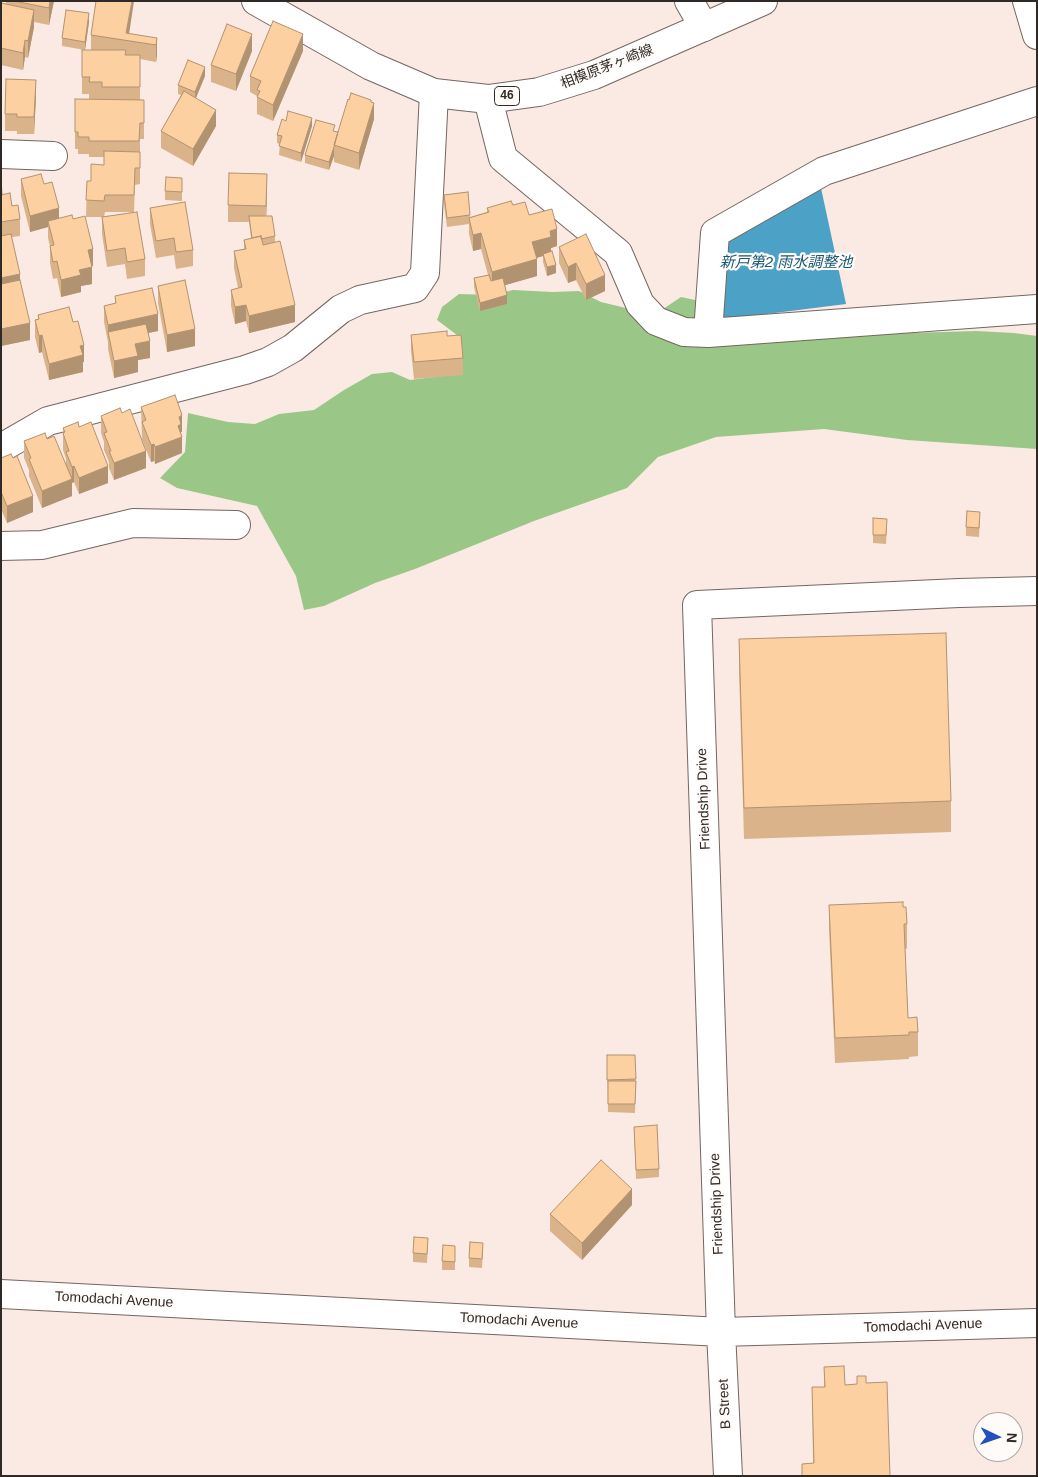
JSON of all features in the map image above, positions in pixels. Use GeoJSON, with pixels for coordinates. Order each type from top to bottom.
{"type":"FeatureCollection","features":[{"type":"Feature","properties":{"kind":"street","name":"相模原茅ヶ崎線"},"geometry":{"type":"LineString","coordinates":[[256,1],[371,66],[434,93],[488,99],[539,92],[594,75],[763,1]]}},
{"type":"Feature","properties":{"kind":"street"},"geometry":{"type":"LineString","coordinates":[[689,1],[704,27]]}},
{"type":"Feature","properties":{"kind":"street"},"geometry":{"type":"LineString","coordinates":[[1026,1],[1037,35]]}},
{"type":"Feature","properties":{"kind":"street"},"geometry":{"type":"LineString","coordinates":[[1,448],[48,421],[244,370],[268,362],[293,348],[341,309],[360,300],[415,288],[425,273],[434,93]]}},
{"type":"Feature","properties":{"kind":"street"},"geometry":{"type":"LineString","coordinates":[[488,99],[503,158],[618,253],[640,304],[656,321],[684,332],[708,333],[1037,309]]}},
{"type":"Feature","properties":{"kind":"street"},"geometry":{"type":"LineString","coordinates":[[708,333],[715,233],[824,171],[1037,101]]}},
{"type":"Feature","properties":{"kind":"street"},"geometry":{"type":"LineString","coordinates":[[1,154],[53,156]]}},
{"type":"Feature","properties":{"kind":"street"},"geometry":{"type":"LineString","coordinates":[[1,546],[42,545],[133,523],[236,525]]}},
{"type":"Feature","properties":{"kind":"street","name":"Friendship Drive"},"geometry":{"type":"LineString","coordinates":[[721,1332],[697,605],[959,593],[1037,592]]}},
{"type":"Feature","properties":{"kind":"street","name":"Tomodachi Avenue"},"geometry":{"type":"LineString","coordinates":[[1,1294],[721,1332],[1037,1323]]}},
{"type":"Feature","properties":{"kind":"street","name":"B Street"},"geometry":{"type":"LineString","coordinates":[[721,1332],[728,1476]]}},
{"type":"Feature","properties":{"kind":"green space"},"geometry":{"type":"Polygon","coordinates":[[[513,290],[579,291],[601,302],[630,309],[660,311],[681,297],[709,303],[743,323],[877,334],[976,331],[1037,336],[1037,449],[907,440],[824,429],[716,437],[658,457],[627,488],[534,521],[375,583],[324,606],[304,610],[296,576],[257,506],[177,488],[160,478],[185,452],[188,413],[228,422],[255,424],[279,414],[314,410],[372,374],[392,372],[410,380],[442,376],[461,370],[461,338],[437,320],[442,307],[459,294],[491,295],[513,290]]]}},
{"type":"Feature","properties":{"kind":"water","name":"新戸第2 雨水調整池"},"geometry":{"type":"Polygon","coordinates":[[[821,188],[846,304],[719,320],[726,242],[821,188]]]}},
{"type":"Feature","properties":{"kind":"building"},"geometry":{"type":"Polygon","coordinates":[[[14,1],[50,1],[49,8],[14,1]]]}},
{"type":"Feature","properties":{"kind":"building"},"geometry":{"type":"Polygon","coordinates":[[[96,1],[132,1],[126,33],[157,38],[156,45],[91,35],[96,1]]]}},
{"type":"Feature","properties":{"kind":"building"},"geometry":{"type":"Polygon","coordinates":[[[1,3],[34,10],[28,41],[25,40],[23,53],[1,48],[1,3]]]}},
{"type":"Feature","properties":{"kind":"building"},"geometry":{"type":"Polygon","coordinates":[[[66,10],[89,13],[85,42],[62,38],[66,10]]]}},
{"type":"Feature","properties":{"kind":"building"},"geometry":{"type":"Polygon","coordinates":[[[273,21],[303,34],[273,105],[257,97],[260,91],[257,90],[261,81],[250,76],[273,21]]]}},
{"type":"Feature","properties":{"kind":"building"},"geometry":{"type":"Polygon","coordinates":[[[227,24],[252,34],[236,74],[211,65],[227,24]]]}},
{"type":"Feature","properties":{"kind":"building"},"geometry":{"type":"Polygon","coordinates":[[[82,50],[126,50],[125,55],[140,55],[140,87],[102,87],[102,82],[89,82],[90,77],[82,77],[82,50]]]}},
{"type":"Feature","properties":{"kind":"building"},"geometry":{"type":"Polygon","coordinates":[[[188,60],[205,67],[195,92],[178,85],[188,60]]]}},
{"type":"Feature","properties":{"kind":"building"},"geometry":{"type":"Polygon","coordinates":[[[6,79],[36,80],[34,117],[17,117],[17,114],[5,114],[6,79]]]}},
{"type":"Feature","properties":{"kind":"building"},"geometry":{"type":"Polygon","coordinates":[[[184,91],[216,110],[193,149],[161,131],[184,91]]]}},
{"type":"Feature","properties":{"kind":"building"},"geometry":{"type":"Polygon","coordinates":[[[351,93],[371,100],[374,103],[359,153],[334,145],[351,93]]]}},
{"type":"Feature","properties":{"kind":"building"},"geometry":{"type":"Polygon","coordinates":[[[75,99],[144,100],[144,123],[140,123],[139,141],[89,141],[89,137],[78,137],[78,132],[75,132],[75,99]]]}},
{"type":"Feature","properties":{"kind":"building"},"geometry":{"type":"Polygon","coordinates":[[[288,111],[312,118],[301,153],[279,146],[282,136],[277,135],[282,119],[286,121],[288,111]]]}},
{"type":"Feature","properties":{"kind":"building"},"geometry":{"type":"Polygon","coordinates":[[[316,120],[335,125],[333,131],[338,132],[329,162],[305,155],[316,120]]]}},
{"type":"Feature","properties":{"kind":"building"},"geometry":{"type":"Polygon","coordinates":[[[104,151],[140,152],[140,168],[135,168],[134,195],[105,195],[104,201],[86,200],[87,181],[91,181],[91,164],[104,165],[104,151]]]}},
{"type":"Feature","properties":{"kind":"building"},"geometry":{"type":"Polygon","coordinates":[[[229,173],[267,174],[266,206],[228,205],[229,173]]]}},
{"type":"Feature","properties":{"kind":"building"},"geometry":{"type":"Polygon","coordinates":[[[41,174],[44,184],[52,182],[59,208],[30,216],[21,179],[41,174]]]}},
{"type":"Feature","properties":{"kind":"building"},"geometry":{"type":"Polygon","coordinates":[[[166,177],[182,178],[182,192],[165,191],[166,177]]]}},
{"type":"Feature","properties":{"kind":"building"},"geometry":{"type":"Polygon","coordinates":[[[468,192],[470,215],[447,218],[444,195],[468,192]]]}},
{"type":"Feature","properties":{"kind":"building"},"geometry":{"type":"Polygon","coordinates":[[[10,193],[12,206],[18,205],[20,219],[1,222],[1,195],[10,193]]]}},
{"type":"Feature","properties":{"kind":"building"},"geometry":{"type":"Polygon","coordinates":[[[511,201],[513,205],[525,202],[529,215],[552,209],[557,229],[550,231],[551,237],[532,242],[537,259],[492,272],[481,233],[473,235],[469,218],[489,212],[487,208],[511,201]]]}},
{"type":"Feature","properties":{"kind":"building"},"geometry":{"type":"Polygon","coordinates":[[[185,202],[193,250],[176,252],[174,238],[156,241],[150,208],[185,202]]]}},
{"type":"Feature","properties":{"kind":"building"},"geometry":{"type":"Polygon","coordinates":[[[137,212],[145,259],[127,262],[125,248],[107,251],[102,217],[137,212]]]}},
{"type":"Feature","properties":{"kind":"building"},"geometry":{"type":"Polygon","coordinates":[[[72,215],[73,219],[85,216],[93,249],[88,250],[92,267],[79,270],[81,275],[61,280],[57,261],[53,262],[50,246],[54,245],[48,221],[72,215]]]}},
{"type":"Feature","properties":{"kind":"building"},"geometry":{"type":"Polygon","coordinates":[[[249,216],[272,216],[275,236],[261,239],[261,236],[252,238],[249,216]]]}},
{"type":"Feature","properties":{"kind":"building"},"geometry":{"type":"Polygon","coordinates":[[[11,234],[20,274],[1,278],[1,236],[11,234]]]}},
{"type":"Feature","properties":{"kind":"building"},"geometry":{"type":"Polygon","coordinates":[[[586,234],[605,275],[586,284],[576,263],[568,267],[559,247],[586,234]]]}},
{"type":"Feature","properties":{"kind":"building"},"geometry":{"type":"Polygon","coordinates":[[[261,236],[263,245],[280,241],[295,305],[249,316],[246,305],[235,307],[231,290],[242,287],[234,251],[246,249],[244,240],[261,236]]]}},
{"type":"Feature","properties":{"kind":"building"},"geometry":{"type":"Polygon","coordinates":[[[552,251],[556,265],[547,267],[543,254],[552,251]]]}},
{"type":"Feature","properties":{"kind":"building"},"geometry":{"type":"Polygon","coordinates":[[[489,275],[491,281],[503,278],[507,295],[480,303],[474,278],[489,275]]]}},
{"type":"Feature","properties":{"kind":"building"},"geometry":{"type":"Polygon","coordinates":[[[20,280],[30,323],[1,329],[1,284],[20,280]]]}},
{"type":"Feature","properties":{"kind":"building"},"geometry":{"type":"Polygon","coordinates":[[[185,280],[195,329],[167,335],[158,286],[185,280]]]}},
{"type":"Feature","properties":{"kind":"building"},"geometry":{"type":"Polygon","coordinates":[[[152,288],[158,314],[108,325],[104,306],[116,303],[115,296],[152,288]]]}},
{"type":"Feature","properties":{"kind":"building"},"geometry":{"type":"Polygon","coordinates":[[[69,307],[73,322],[78,321],[84,345],[80,346],[83,355],[49,364],[42,335],[39,336],[35,320],[39,319],[38,315],[69,307]]]}},
{"type":"Feature","properties":{"kind":"building"},"geometry":{"type":"Polygon","coordinates":[[[146,324],[150,341],[135,344],[138,356],[114,361],[108,332],[146,324]]]}},
{"type":"Feature","properties":{"kind":"building"},"geometry":{"type":"Polygon","coordinates":[[[447,331],[447,336],[461,335],[463,358],[414,362],[411,335],[447,331]]]}},
{"type":"Feature","properties":{"kind":"building"},"geometry":{"type":"Polygon","coordinates":[[[175,395],[182,415],[179,417],[181,424],[178,426],[182,437],[155,447],[154,444],[151,445],[142,422],[146,420],[141,407],[175,395]]]}},
{"type":"Feature","properties":{"kind":"building"},"geometry":{"type":"Polygon","coordinates":[[[120,408],[122,413],[130,409],[146,451],[114,463],[104,433],[107,432],[101,416],[120,408]]]}},
{"type":"Feature","properties":{"kind":"building"},"geometry":{"type":"Polygon","coordinates":[[[78,422],[79,427],[91,422],[108,466],[79,478],[66,452],[69,451],[63,433],[65,432],[63,428],[78,422]]]}},
{"type":"Feature","properties":{"kind":"building"},"geometry":{"type":"Polygon","coordinates":[[[45,433],[47,439],[54,436],[72,479],[42,491],[24,441],[45,433]]]}},
{"type":"Feature","properties":{"kind":"building"},"geometry":{"type":"Polygon","coordinates":[[[11,454],[13,458],[17,456],[33,496],[7,506],[1,492],[1,458],[11,454]]]}},
{"type":"Feature","properties":{"kind":"building"},"geometry":{"type":"Polygon","coordinates":[[[967,511],[980,512],[979,528],[966,527],[967,511]]]}},
{"type":"Feature","properties":{"kind":"building"},"geometry":{"type":"Polygon","coordinates":[[[873,518],[887,519],[886,535],[873,535],[873,518]]]}},
{"type":"Feature","properties":{"kind":"building"},"geometry":{"type":"Polygon","coordinates":[[[946,633],[951,801],[744,808],[739,639],[946,633]]]}},
{"type":"Feature","properties":{"kind":"building"},"geometry":{"type":"Polygon","coordinates":[[[903,902],[903,907],[906,907],[907,924],[904,924],[908,1018],[917,1017],[918,1032],[909,1032],[909,1035],[835,1038],[829,905],[903,902]]]}},
{"type":"Feature","properties":{"kind":"building"},"geometry":{"type":"Polygon","coordinates":[[[607,1055],[635,1055],[636,1079],[607,1080],[607,1055]]]}},
{"type":"Feature","properties":{"kind":"building"},"geometry":{"type":"Polygon","coordinates":[[[608,1081],[636,1081],[635,1104],[608,1104],[608,1081]]]}},
{"type":"Feature","properties":{"kind":"building"},"geometry":{"type":"Polygon","coordinates":[[[657,1125],[659,1169],[636,1170],[634,1127],[657,1125]]]}},
{"type":"Feature","properties":{"kind":"building"},"geometry":{"type":"Polygon","coordinates":[[[601,1160],[632,1189],[582,1243],[550,1214],[601,1160]]]}},
{"type":"Feature","properties":{"kind":"building"},"geometry":{"type":"Polygon","coordinates":[[[414,1237],[428,1238],[427,1254],[413,1253],[414,1237]]]}},
{"type":"Feature","properties":{"kind":"building"},"geometry":{"type":"Polygon","coordinates":[[[470,1242],[483,1243],[482,1259],[469,1258],[470,1242]]]}},
{"type":"Feature","properties":{"kind":"building"},"geometry":{"type":"Polygon","coordinates":[[[443,1245],[455,1246],[455,1262],[442,1261],[443,1245]]]}},
{"type":"Feature","properties":{"kind":"building"},"geometry":{"type":"Polygon","coordinates":[[[844,1366],[845,1385],[857,1384],[857,1376],[866,1376],[866,1383],[887,1382],[890,1476],[802,1476],[802,1464],[814,1463],[812,1387],[825,1387],[824,1367],[844,1366]]]}}]}
